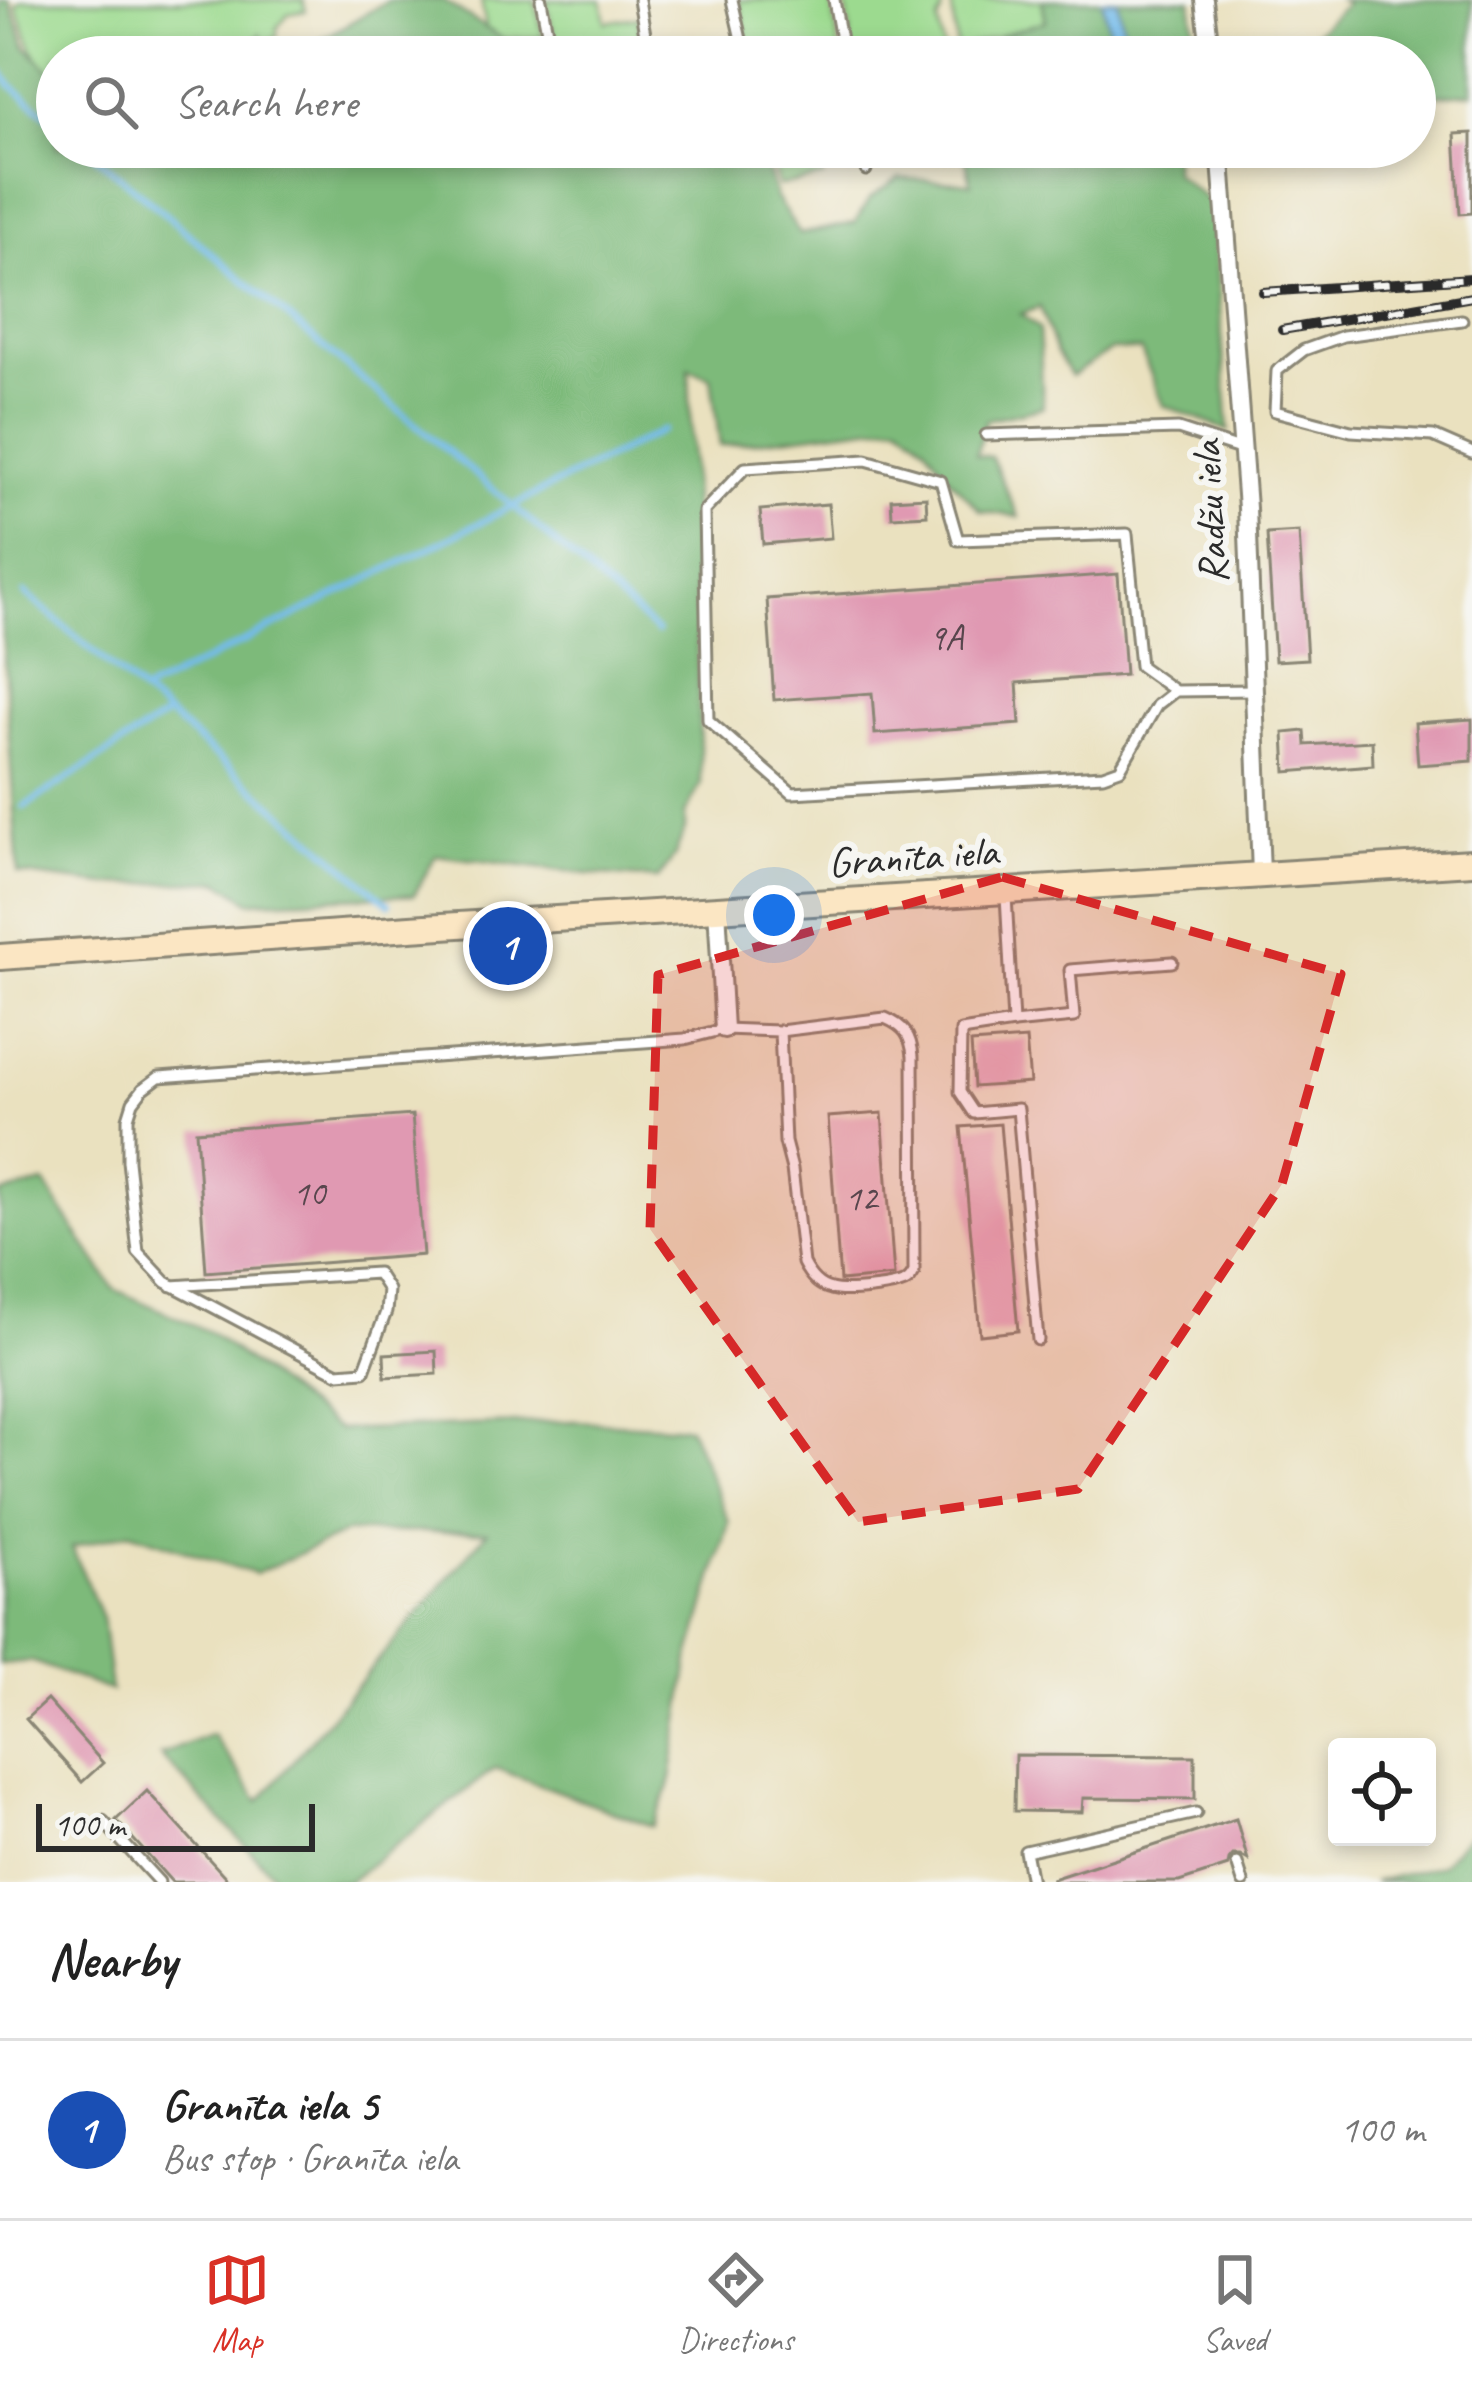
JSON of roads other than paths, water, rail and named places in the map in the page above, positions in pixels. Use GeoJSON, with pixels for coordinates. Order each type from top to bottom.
{"type":"FeatureCollection","features":[{"type":"Feature","properties":{"kind":"main road","name":"Granīta iela"},"geometry":{"type":"LineString","coordinates":[[0,957],[1472,862]]}},
{"type":"Feature","properties":{"kind":"street"},"geometry":{"type":"LineString","coordinates":[[1204,0],[1208,36]]}},
{"type":"Feature","properties":{"kind":"street","name":"Radžu iela"},"geometry":{"type":"LineString","coordinates":[[1222,168],[1243,450],[1261,874]]}},
{"type":"Feature","properties":{"kind":"street"},"geometry":{"type":"LineString","coordinates":[[717,908],[724,1029]]}},
{"type":"Feature","properties":{"kind":"lane"},"geometry":{"type":"LineString","coordinates":[[541,0],[548,36]]}},
{"type":"Feature","properties":{"kind":"lane"},"geometry":{"type":"LineString","coordinates":[[639,0],[645,36]]}},
{"type":"Feature","properties":{"kind":"lane"},"geometry":{"type":"LineString","coordinates":[[732,0],[740,36]]}},
{"type":"Feature","properties":{"kind":"lane"},"geometry":{"type":"LineString","coordinates":[[835,0],[841,36]]}},
{"type":"Feature","properties":{"kind":"lane"},"geometry":{"type":"LineString","coordinates":[[1462,320],[1343,336],[1304,350],[1277,370],[1275,411],[1352,431],[1433,436],[1472,453]]}},
{"type":"Feature","properties":{"kind":"lane"},"geometry":{"type":"LineString","coordinates":[[986,435],[1178,429],[1243,450]]}},
{"type":"Feature","properties":{"kind":"lane"},"geometry":{"type":"LineString","coordinates":[[1175,691],[1157,705],[1120,769],[1102,776],[792,793],[708,719],[704,511],[745,468],[866,460],[941,481],[958,540],[1127,534],[1140,666],[1175,691],[1254,690]]}},
{"type":"Feature","properties":{"kind":"lane"},"geometry":{"type":"LineString","coordinates":[[1006,890],[1013,1023]]}},
{"type":"Feature","properties":{"kind":"lane"},"geometry":{"type":"LineString","coordinates":[[1038,1340],[1018,1109],[974,1113],[960,1092],[961,1031],[1074,1017],[1070,970],[1172,962]]}},
{"type":"Feature","properties":{"kind":"lane"},"geometry":{"type":"LineString","coordinates":[[172,1286],[376,1273],[388,1291],[386,1312],[364,1371],[338,1372],[172,1286],[166,1282],[138,1252],[128,1161],[128,1118],[133,1102],[159,1076],[685,1039],[724,1029],[780,1031],[885,1018],[908,1032],[913,1056],[914,1273],[907,1282],[832,1290],[808,1273],[785,1142],[780,1031]]}},
{"type":"Feature","properties":{"kind":"lane"},"geometry":{"type":"LineString","coordinates":[[1031,1882],[1024,1851],[1196,1813]]}},
{"type":"Feature","properties":{"kind":"lane"},"geometry":{"type":"LineString","coordinates":[[104,1821],[158,1882]]}},
{"type":"Feature","properties":{"kind":"lane"},"geometry":{"type":"LineString","coordinates":[[1237,1863],[1243,1882]]}},
{"type":"Feature","properties":{"kind":"water"},"geometry":{"type":"Polygon","coordinates":[[[1102,0],[1117,0],[1126,36],[1111,36],[1102,0]]]}},
{"type":"Feature","properties":{"kind":"waterway"},"geometry":{"type":"LineString","coordinates":[[0,70],[36,106]]}},
{"type":"Feature","properties":{"kind":"waterway"},"geometry":{"type":"LineString","coordinates":[[110,168],[657,632]]}},
{"type":"Feature","properties":{"kind":"waterway"},"geometry":{"type":"LineString","coordinates":[[142,693],[663,430]]}},
{"type":"Feature","properties":{"kind":"waterway"},"geometry":{"type":"LineString","coordinates":[[25,593],[389,904]]}},
{"type":"Feature","properties":{"kind":"waterway"},"geometry":{"type":"LineString","coordinates":[[24,807],[167,715]]}},
{"type":"Feature","properties":{"kind":"railway"},"geometry":{"type":"LineString","coordinates":[[1263,292],[1472,278]]}},
{"type":"Feature","properties":{"kind":"railway"},"geometry":{"type":"LineString","coordinates":[[1282,330],[1472,297]]}},
{"type":"Feature","properties":{"kind":"place","name":"Granīta iela 5"},"geometry":{"type":"Point","coordinates":[508,946]}}]}
